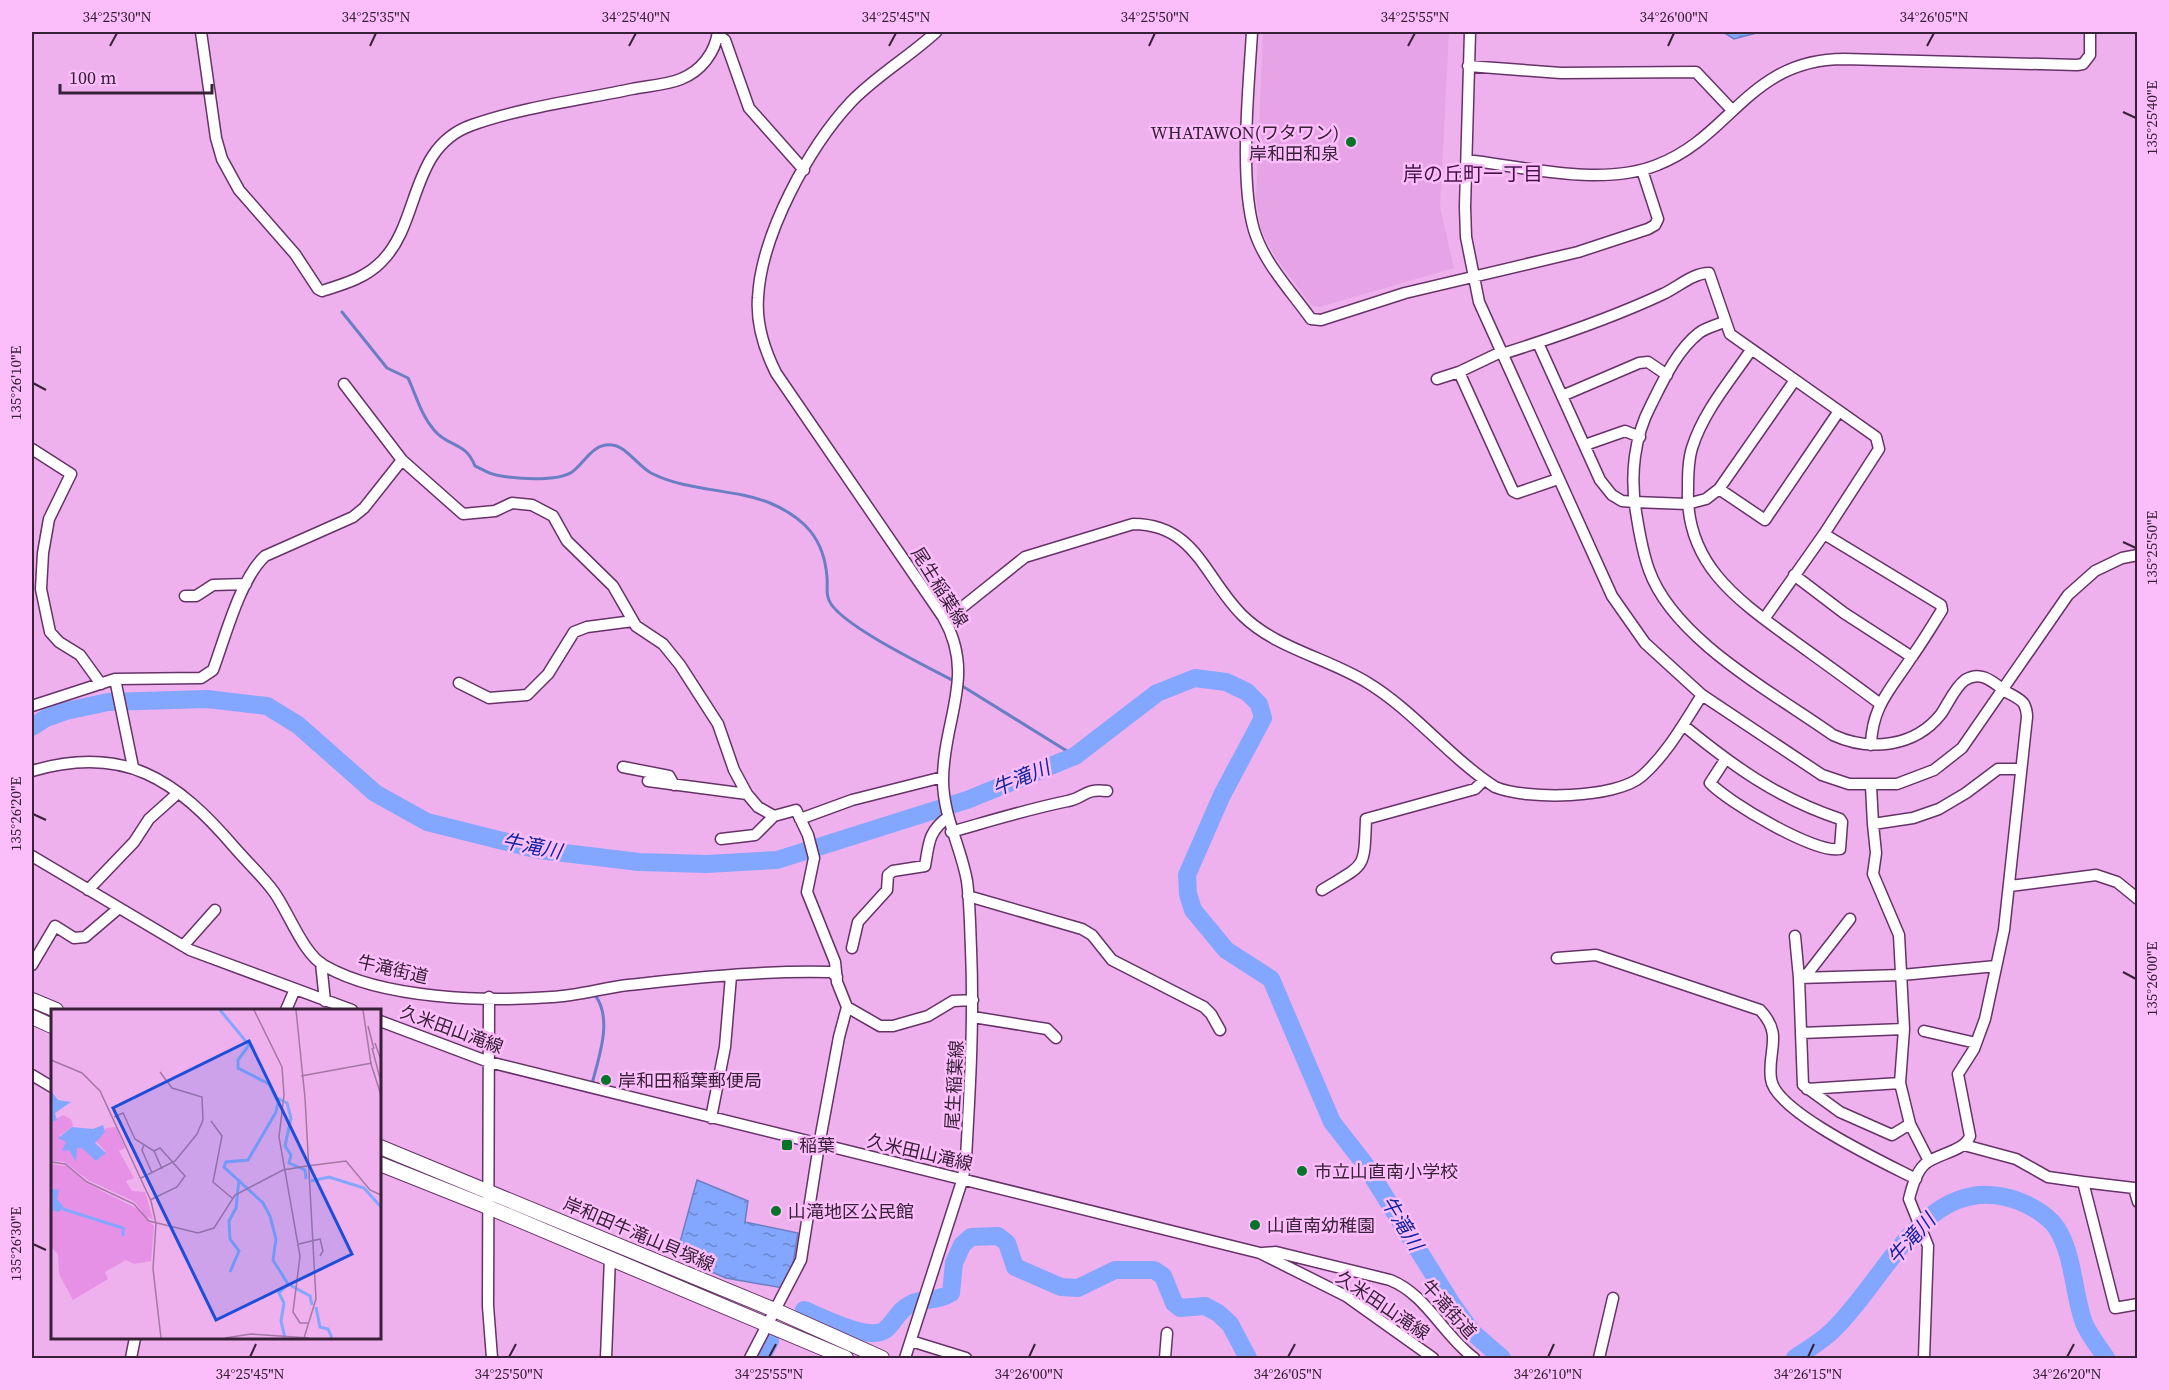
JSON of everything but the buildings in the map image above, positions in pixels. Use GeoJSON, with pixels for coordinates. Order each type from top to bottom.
{"type":"FeatureCollection","features":[{"type":"Feature","properties":{"kind":"main road"},"geometry":{"type":"LineString","coordinates":[[32,1000],[52,1009]]}},
{"type":"Feature","properties":{"kind":"main road"},"geometry":{"type":"LineString","coordinates":[[32,1017],[51,1026]]}},
{"type":"Feature","properties":{"kind":"main road","name":"岸和田牛滝山貝塚線"},"geometry":{"type":"LineString","coordinates":[[381,1147],[777,1311],[882,1359]]}},
{"type":"Feature","properties":{"kind":"main road","name":"岸和田牛滝山貝塚線"},"geometry":{"type":"LineString","coordinates":[[381,1164],[610,1257],[846,1359]]}},
{"type":"Feature","properties":{"kind":"street"},"geometry":{"type":"LineString","coordinates":[[201,32],[216,138],[222,159],[243,196],[296,254],[318,289],[322,291],[359,279],[382,261],[397,241],[415,190],[433,155],[461,129],[515,113],[680,79],[707,60],[718,33],[725,40],[749,108],[804,170]]}},
{"type":"Feature","properties":{"kind":"street","name":"尾生稲葉線"},"geometry":{"type":"LineString","coordinates":[[905,1359],[963,1178],[973,1017],[968,896],[962,864],[951,832],[943,779],[958,684],[959,659],[956,644],[945,621],[785,387],[768,357],[759,323],[759,285],[775,228],[804,170],[828,132],[851,102],[936,32]]}},
{"type":"Feature","properties":{"kind":"street"},"geometry":{"type":"LineString","coordinates":[[1252,32],[1248,187],[1254,230],[1271,265],[1311,319],[1321,320],[1473,275],[1578,252],[1655,225],[1658,219],[1642,170]]}},
{"type":"Feature","properties":{"kind":"street"},"geometry":{"type":"LineString","coordinates":[[1470,32],[1466,237],[1479,302],[1599,569],[1621,611],[1645,643],[1702,695],[1822,775],[1849,784],[1871,786],[1898,784],[1920,776],[1952,757],[1971,738],[2067,595],[2095,571],[2122,558],[2138,555]]}},
{"type":"Feature","properties":{"kind":"street"},"geometry":{"type":"LineString","coordinates":[[1467,160],[1614,176],[1658,165],[1691,148],[1748,94],[1776,75],[1824,59],[2077,65],[2083,64],[2090,56],[2090,32]]}},
{"type":"Feature","properties":{"kind":"street"},"geometry":{"type":"LineString","coordinates":[[1468,66],[1562,73],[1696,72],[1731,109]]}},
{"type":"Feature","properties":{"kind":"street"},"geometry":{"type":"LineString","coordinates":[[1437,379],[1460,372],[1501,353],[1538,343],[1663,294],[1701,273],[1709,273],[1730,334],[1876,437],[1879,449],[1824,534],[1764,619]]}},
{"type":"Feature","properties":{"kind":"street"},"geometry":{"type":"LineString","coordinates":[[1724,322],[1700,332],[1667,375],[1645,416],[1634,458],[1634,502],[1640,538],[1649,572],[1675,614],[1694,635],[1833,735],[1851,743],[1871,746],[1897,743],[1923,730],[1940,715],[1964,681],[1976,676],[1989,678],[2022,702],[2026,708],[2027,717],[2010,886],[1996,966],[1985,1018],[1976,1043],[1958,1074],[1970,1136],[1964,1145],[1929,1161],[1920,1170],[1910,1205],[1928,1246],[1924,1359]]}},
{"type":"Feature","properties":{"kind":"street"},"geometry":{"type":"LineString","coordinates":[[1538,343],[1599,480],[1612,495],[1623,501],[1687,504],[1706,499],[1719,489],[1795,380]]}},
{"type":"Feature","properties":{"kind":"street"},"geometry":{"type":"LineString","coordinates":[[1751,350],[1706,416],[1693,447],[1689,465],[1687,504],[1697,545],[1710,568],[1738,600],[1879,703]]}},
{"type":"Feature","properties":{"kind":"street"},"geometry":{"type":"LineString","coordinates":[[1562,396],[1639,363],[1648,362],[1667,375]]}},
{"type":"Feature","properties":{"kind":"street"},"geometry":{"type":"LineString","coordinates":[[1460,372],[1514,491],[1517,493],[1558,479]]}},
{"type":"Feature","properties":{"kind":"street"},"geometry":{"type":"LineString","coordinates":[[344,384],[402,460],[463,514],[495,511],[512,503],[532,505],[552,516],[567,541],[613,586],[633,621],[663,644],[696,687],[718,724],[734,770],[747,794],[758,807],[774,816]]}},
{"type":"Feature","properties":{"kind":"street"},"geometry":{"type":"LineString","coordinates":[[1719,489],[1766,520],[1839,411]]}},
{"type":"Feature","properties":{"kind":"street"},"geometry":{"type":"LineString","coordinates":[[1585,445],[1624,431],[1640,437]]}},
{"type":"Feature","properties":{"kind":"street"},"geometry":{"type":"LineString","coordinates":[[32,449],[71,474],[49,519],[43,553],[41,589],[50,632],[59,642],[80,655],[101,684]]}},
{"type":"Feature","properties":{"kind":"street"},"geometry":{"type":"LineString","coordinates":[[32,706],[116,679],[201,678],[208,674],[213,670],[246,584],[258,563],[265,556],[333,527],[364,508],[402,460]]}},
{"type":"Feature","properties":{"kind":"street"},"geometry":{"type":"LineString","coordinates":[[945,621],[1025,557],[1133,524],[1150,524],[1182,538],[1225,596],[1260,630],[1368,683],[1485,780],[1508,792],[1534,796],[1611,789],[1640,778],[1663,755],[1702,695]]}},
{"type":"Feature","properties":{"kind":"street"},"geometry":{"type":"LineString","coordinates":[[1824,534],[1941,605],[1942,610],[1879,703],[1871,726],[1871,746]]}},
{"type":"Feature","properties":{"kind":"street"},"geometry":{"type":"LineString","coordinates":[[1794,575],[1844,613],[1912,657]]}},
{"type":"Feature","properties":{"kind":"street"},"geometry":{"type":"LineString","coordinates":[[185,596],[196,596],[213,585],[246,584]]}},
{"type":"Feature","properties":{"kind":"street"},"geometry":{"type":"LineString","coordinates":[[459,683],[489,698],[527,695],[548,674],[574,632],[587,627],[633,621]]}},
{"type":"Feature","properties":{"kind":"street"},"geometry":{"type":"LineString","coordinates":[[116,679],[133,768]]}},
{"type":"Feature","properties":{"kind":"street"},"geometry":{"type":"LineString","coordinates":[[1683,725],[1725,760],[1792,801],[1840,819],[1842,822],[1840,849],[1834,850],[1805,841],[1768,823],[1719,793],[1710,783],[1725,760]]}},
{"type":"Feature","properties":{"kind":"street"},"geometry":{"type":"LineString","coordinates":[[32,771],[83,760],[133,768],[159,779],[178,793],[207,817],[274,892],[321,963],[326,1001]]}},
{"type":"Feature","properties":{"kind":"street"},"geometry":{"type":"LineString","coordinates":[[623,767],[669,776],[674,785]]}},
{"type":"Feature","properties":{"kind":"street"},"geometry":{"type":"LineString","coordinates":[[1872,824],[1912,818],[1939,809],[1966,793],[1998,769],[2022,769]]}},
{"type":"Feature","properties":{"kind":"street"},"geometry":{"type":"LineString","coordinates":[[800,819],[852,800],[943,779]]}},
{"type":"Feature","properties":{"kind":"street"},"geometry":{"type":"LineString","coordinates":[[1322,890],[1358,868],[1364,860],[1366,819],[1475,789],[1485,780]]}},
{"type":"Feature","properties":{"kind":"street"},"geometry":{"type":"LineString","coordinates":[[648,781],[747,794]]}},
{"type":"Feature","properties":{"kind":"street"},"geometry":{"type":"LineString","coordinates":[[1871,786],[1872,824],[1876,853],[1873,874],[1899,934],[1904,1029],[1900,1083],[1910,1124],[1929,1161]]}},
{"type":"Feature","properties":{"kind":"street"},"geometry":{"type":"LineString","coordinates":[[951,832],[1048,804],[1071,801],[1088,790],[1107,791]]}},
{"type":"Feature","properties":{"kind":"street"},"geometry":{"type":"LineString","coordinates":[[87,890],[134,842],[149,819],[178,793]]}},
{"type":"Feature","properties":{"kind":"street"},"geometry":{"type":"LineString","coordinates":[[721,839],[755,835],[774,816],[796,810],[808,835],[814,858],[807,892],[812,910],[835,962],[837,977],[848,1007],[839,1037],[801,1260],[777,1311],[750,1359]]}},
{"type":"Feature","properties":{"kind":"street"},"geometry":{"type":"LineString","coordinates":[[852,948],[858,922],[886,890],[888,875],[893,871],[925,866],[930,837],[936,826],[948,817]]}},
{"type":"Feature","properties":{"kind":"street"},"geometry":{"type":"LineString","coordinates":[[32,856],[183,946],[347,1009]]}},
{"type":"Feature","properties":{"kind":"street"},"geometry":{"type":"LineString","coordinates":[[2010,886],[2096,874],[2117,882],[2138,899]]}},
{"type":"Feature","properties":{"kind":"street"},"geometry":{"type":"LineString","coordinates":[[968,896],[1082,929],[1092,935],[1112,960],[1204,1008],[1211,1014],[1220,1030]]}},
{"type":"Feature","properties":{"kind":"street"},"geometry":{"type":"LineString","coordinates":[[32,965],[55,926],[74,938],[86,937],[119,908]]}},
{"type":"Feature","properties":{"kind":"street"},"geometry":{"type":"LineString","coordinates":[[183,946],[215,910]]}},
{"type":"Feature","properties":{"kind":"street"},"geometry":{"type":"LineString","coordinates":[[1798,978],[1808,973],[1850,920]]}},
{"type":"Feature","properties":{"kind":"street"},"geometry":{"type":"LineString","coordinates":[[1795,936],[1803,1085],[1840,1112],[1892,1136],[1910,1124]]}},
{"type":"Feature","properties":{"kind":"street"},"geometry":{"type":"LineString","coordinates":[[1557,958],[1596,955],[1760,1010],[1774,1030],[1771,1080],[1785,1103],[1813,1123],[1916,1179]]}},
{"type":"Feature","properties":{"kind":"street","name":"牛滝街道"},"geometry":{"type":"LineString","coordinates":[[321,963],[354,979],[419,994],[489,998],[553,997],[627,986],[786,971],[831,972],[837,977]]}},
{"type":"Feature","properties":{"kind":"street"},"geometry":{"type":"LineString","coordinates":[[1798,978],[1902,975],[1996,966]]}},
{"type":"Feature","properties":{"kind":"street"},"geometry":{"type":"LineString","coordinates":[[711,1118],[725,1047],[731,976]]}},
{"type":"Feature","properties":{"kind":"street"},"geometry":{"type":"LineString","coordinates":[[287,1009],[295,989]]}},
{"type":"Feature","properties":{"kind":"street"},"geometry":{"type":"LineString","coordinates":[[489,998],[488,1306],[492,1359]]}},
{"type":"Feature","properties":{"kind":"street"},"geometry":{"type":"LineString","coordinates":[[848,1007],[880,1026],[893,1026],[928,1016],[953,1001],[973,1000]]}},
{"type":"Feature","properties":{"kind":"street"},"geometry":{"type":"LineString","coordinates":[[973,1017],[1047,1029],[1056,1038]]}},
{"type":"Feature","properties":{"kind":"street","name":"久米田山滝線"},"geometry":{"type":"LineString","coordinates":[[381,1021],[489,1062],[1260,1253],[1346,1296],[1432,1359]]}},
{"type":"Feature","properties":{"kind":"street"},"geometry":{"type":"LineString","coordinates":[[1801,1033],[1904,1029]]}},
{"type":"Feature","properties":{"kind":"street"},"geometry":{"type":"LineString","coordinates":[[1924,1031],[1976,1043]]}},
{"type":"Feature","properties":{"kind":"street"},"geometry":{"type":"LineString","coordinates":[[32,1076],[51,1086]]}},
{"type":"Feature","properties":{"kind":"street"},"geometry":{"type":"LineString","coordinates":[[1807,1089],[1900,1083]]}},
{"type":"Feature","properties":{"kind":"street"},"geometry":{"type":"LineString","coordinates":[[1964,1145],[2016,1158],[2048,1177],[2134,1188],[2138,1202]]}},
{"type":"Feature","properties":{"kind":"street"},"geometry":{"type":"LineString","coordinates":[[2084,1182],[2115,1308],[2138,1304]]}},
{"type":"Feature","properties":{"kind":"street","name":"牛滝街道"},"geometry":{"type":"LineString","coordinates":[[1260,1253],[1276,1252],[1390,1280],[1407,1287],[1458,1347],[1474,1359]]}},
{"type":"Feature","properties":{"kind":"street"},"geometry":{"type":"LineString","coordinates":[[606,1358],[610,1257]]}},
{"type":"Feature","properties":{"kind":"street"},"geometry":{"type":"LineString","coordinates":[[1310,1276],[1318,1264]]}},
{"type":"Feature","properties":{"kind":"street"},"geometry":{"type":"LineString","coordinates":[[1599,1359],[1613,1298]]}},
{"type":"Feature","properties":{"kind":"street"},"geometry":{"type":"LineString","coordinates":[[1165,1359],[1167,1333]]}},
{"type":"Feature","properties":{"kind":"street"},"geometry":{"type":"LineString","coordinates":[[131,1359],[135,1339]]}},
{"type":"Feature","properties":{"kind":"street"},"geometry":{"type":"LineString","coordinates":[[910,1341],[966,1359]]}},
{"type":"Feature","properties":{"kind":"shaded area"},"geometry":{"type":"Polygon","coordinates":[[[1263,32],[1449,32],[1440,207],[1454,268],[1319,307],[1312,306],[1274,255],[1261,229],[1256,199],[1263,32]]]}},
{"type":"Feature","properties":{"kind":"water"},"geometry":{"type":"Polygon","coordinates":[[[1723,32],[1760,32],[1734,39],[1723,32]]]}},
{"type":"Feature","properties":{"kind":"water"},"geometry":{"type":"Polygon","coordinates":[[[697,1180],[748,1201],[745,1222],[798,1233],[793,1264],[783,1288],[726,1278],[676,1257],[697,1180]]]}},
{"type":"Feature","properties":{"kind":"waterway"},"geometry":{"type":"LineString","coordinates":[[342,312],[387,368],[408,378],[422,411],[434,430],[445,440],[462,448],[475,466],[491,474],[504,476],[536,479],[556,477],[572,472],[599,447],[612,445],[627,452],[646,470],[665,479],[770,503],[803,523],[817,541],[825,564],[828,597],[840,614],[888,646],[954,681]]}},
{"type":"Feature","properties":{"kind":"waterway","name":"牛滝川"},"geometry":{"type":"LineString","coordinates":[[32,727],[46,718],[66,711],[108,702],[207,699],[267,706],[298,725],[375,793],[427,822],[539,850],[639,862],[707,864],[777,860],[967,800],[1075,756],[1157,693],[1195,678],[1226,682],[1247,692],[1259,704],[1263,718],[1222,795],[1187,875],[1188,894],[1193,910],[1226,950],[1271,979],[1332,1122],[1364,1163],[1472,1332],[1502,1358]]}},
{"type":"Feature","properties":{"kind":"waterway"},"geometry":{"type":"LineString","coordinates":[[959,684],[1075,756]]}},
{"type":"Feature","properties":{"kind":"waterway"},"geometry":{"type":"LineString","coordinates":[[592,1084],[601,1050],[604,1026],[603,1015],[595,995]]}},
{"type":"Feature","properties":{"kind":"waterway","name":"牛滝川"},"geometry":{"type":"LineString","coordinates":[[1795,1358],[1835,1328],[1908,1238],[1929,1218],[1951,1203],[1976,1195],[2005,1197],[2019,1201],[2040,1212],[2056,1227],[2070,1261],[2084,1323],[2106,1358]]}},
{"type":"Feature","properties":{"kind":"waterway"},"geometry":{"type":"LineString","coordinates":[[804,1310],[857,1331],[877,1333],[885,1330],[907,1306],[951,1293],[954,1263],[962,1245],[971,1237],[998,1236],[1007,1243],[1015,1267],[1061,1287],[1078,1288],[1115,1270],[1154,1270],[1163,1276],[1174,1303],[1180,1308],[1205,1306],[1218,1313],[1230,1324],[1248,1358]]}},
{"type":"Feature","properties":{"kind":"waterway"},"geometry":{"type":"LineString","coordinates":[[761,1358],[770,1341]]}},
{"type":"Feature","properties":{"kind":"place","name":"WHATAWON(ワタワン) 岸和田和泉"},"geometry":{"type":"Point","coordinates":[1351,142]}},
{"type":"Feature","properties":{"kind":"place","name":"岸和田稲葉郵便局"},"geometry":{"type":"Point","coordinates":[606,1080]}},
{"type":"Feature","properties":{"kind":"place","name":"稲葉"},"geometry":{"type":"Point","coordinates":[787,1145]}},
{"type":"Feature","properties":{"kind":"place","name":"市立山直南小学校"},"geometry":{"type":"Point","coordinates":[1302,1171]}},
{"type":"Feature","properties":{"kind":"place","name":"山滝地区公民館"},"geometry":{"type":"Point","coordinates":[776,1211]}},
{"type":"Feature","properties":{"kind":"place","name":"山直南幼稚園"},"geometry":{"type":"Point","coordinates":[1255,1225]}},
{"type":"Feature","properties":{"kind":"district","name":"岸の丘町一丁目"},"geometry":{"type":"Point","coordinates":[1473,174]}}]}
